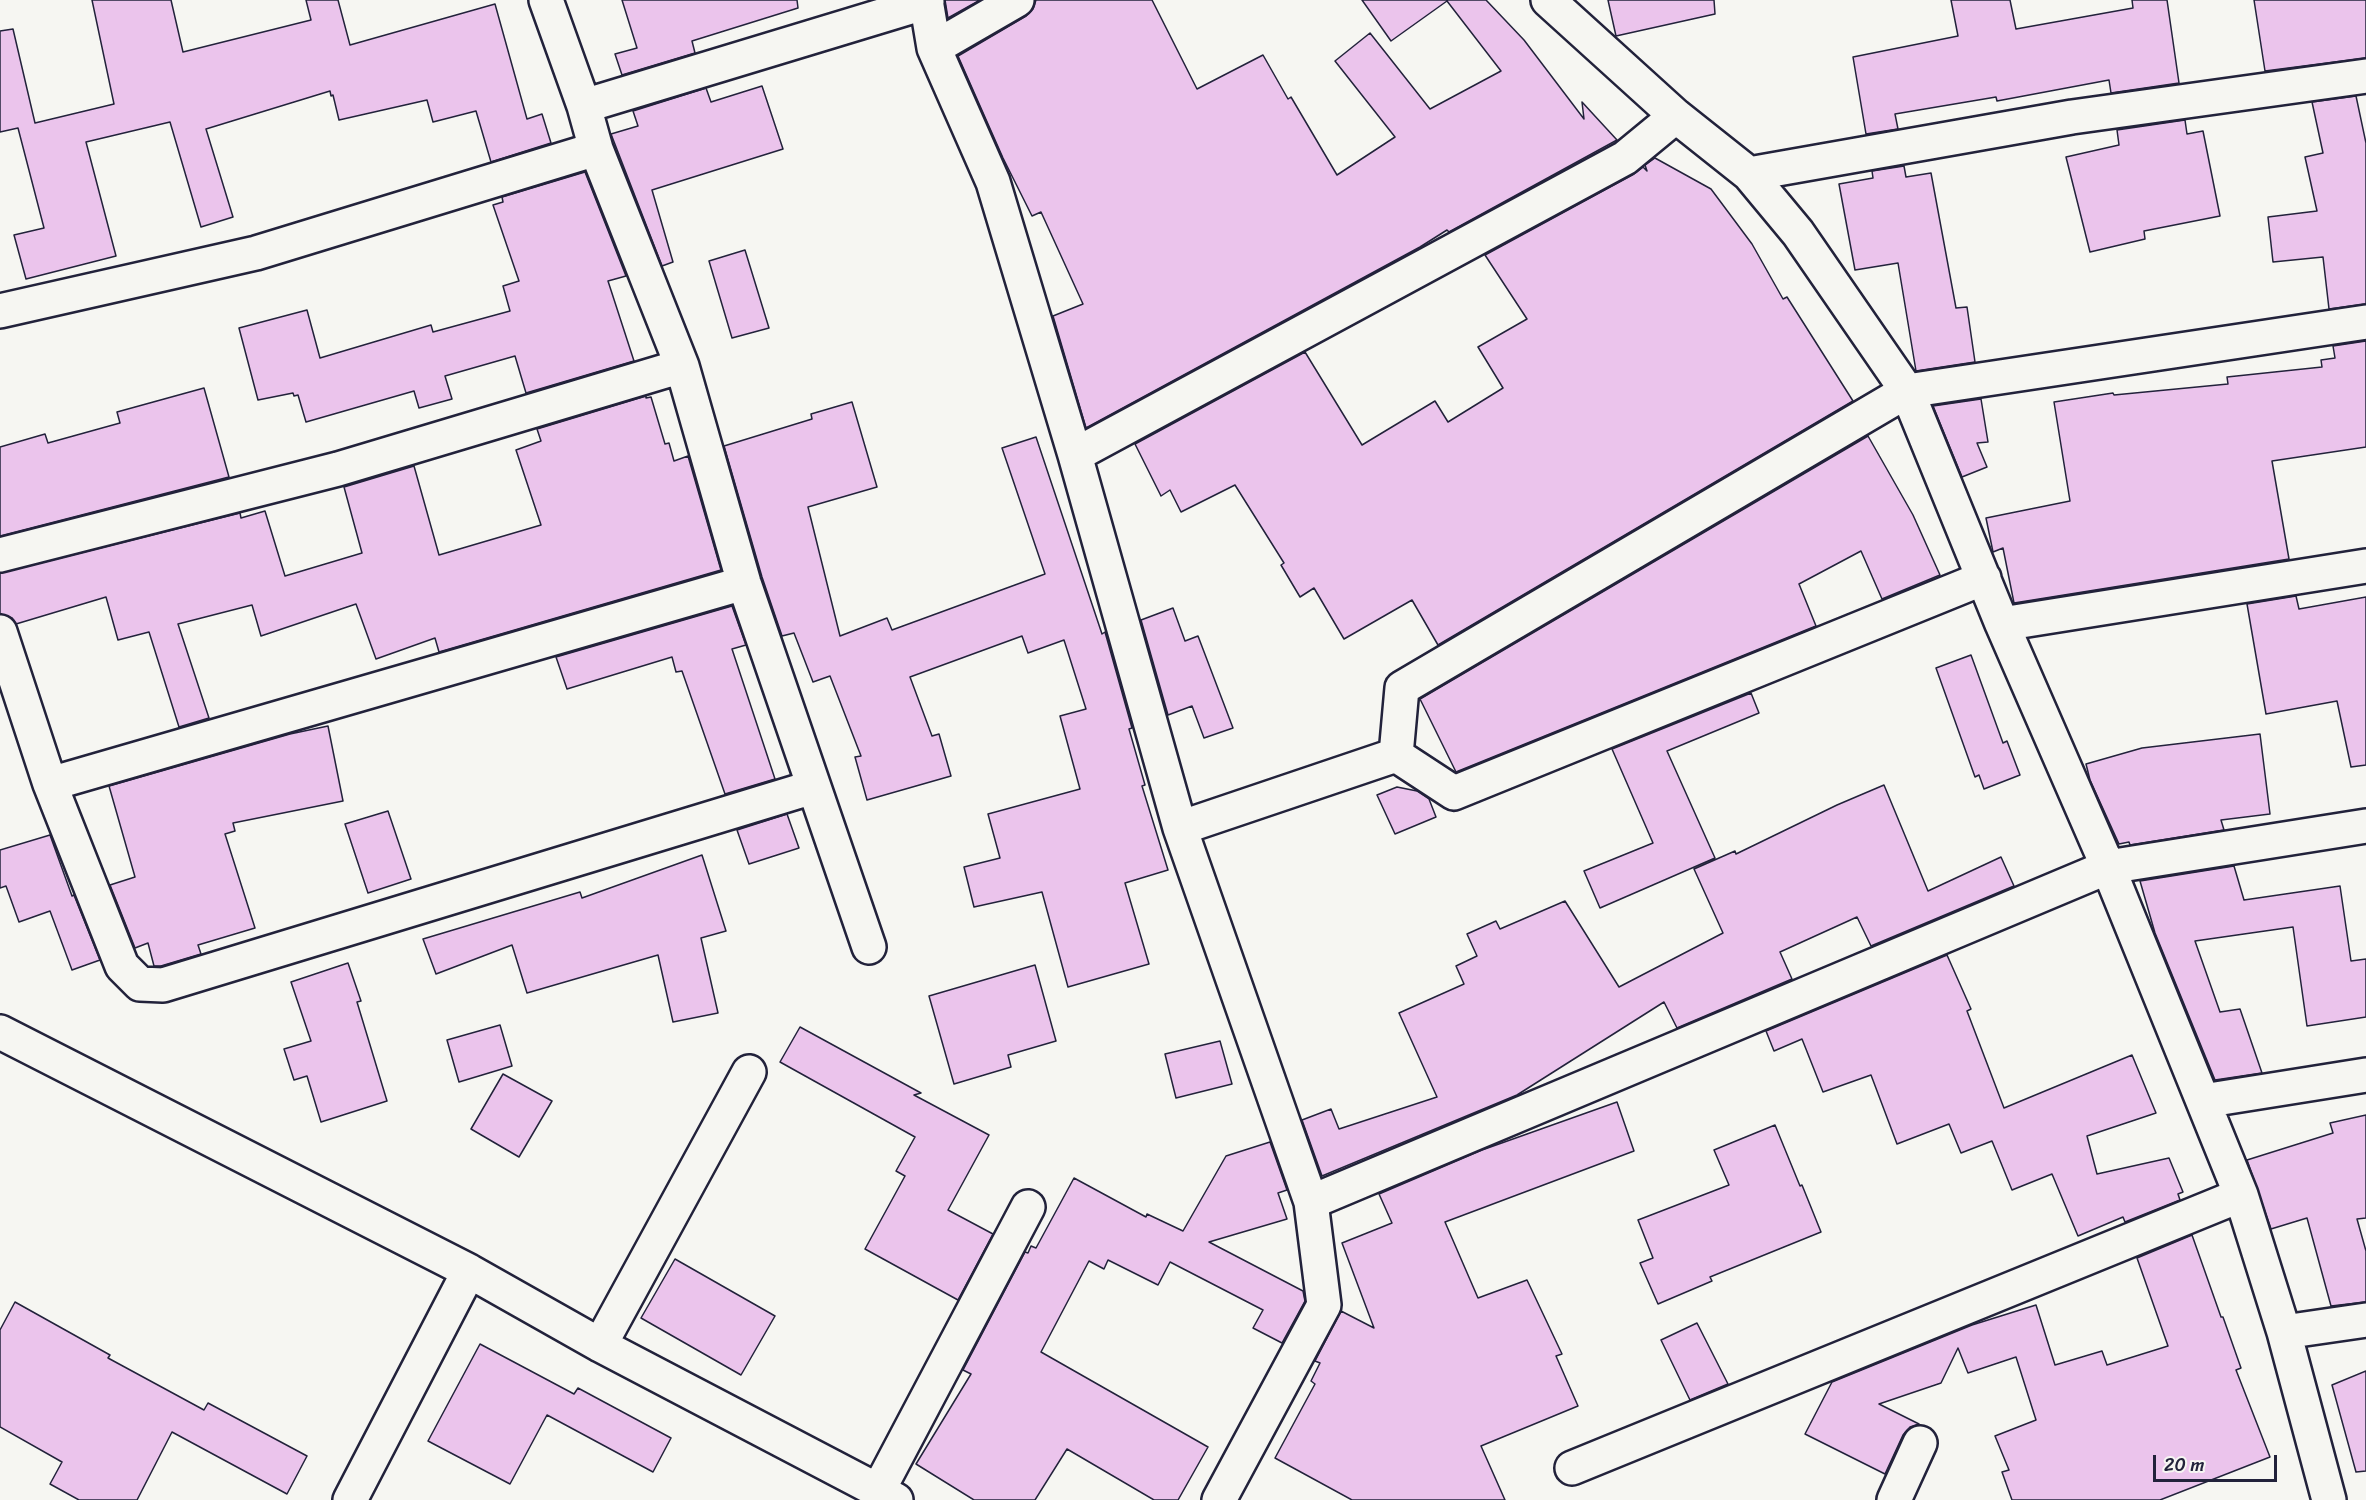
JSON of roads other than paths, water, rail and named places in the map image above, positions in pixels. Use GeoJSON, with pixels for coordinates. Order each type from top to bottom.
{"type":"FeatureCollection","features":[{"type":"Feature","properties":{"kind":"street"},"geometry":{"type":"LineString","coordinates":[[546,0],[585,106],[596,149],[682,366],[744,583],[869,947]]}},
{"type":"Feature","properties":{"kind":"street"},"geometry":{"type":"LineString","coordinates":[[934,48],[1017,0]]}},
{"type":"Feature","properties":{"kind":"street"},"geometry":{"type":"LineString","coordinates":[[1548,0],[1676,117],[1749,174],[1798,233],[1907,391],[2002,624],[2108,867],[2241,1195],[2284,1332],[2329,1500]]}},
{"type":"Feature","properties":{"kind":"street"},"geometry":{"type":"LineString","coordinates":[[585,106],[926,1],[934,48],[993,182],[1075,455],[1180,828],[1311,1202],[1324,1305],[1219,1500]]}},
{"type":"Feature","properties":{"kind":"street"},"geometry":{"type":"LineString","coordinates":[[1749,174],[2073,117],[2366,76]]}},
{"type":"Feature","properties":{"kind":"street"},"geometry":{"type":"LineString","coordinates":[[1075,455],[1625,158],[1676,117]]}},
{"type":"Feature","properties":{"kind":"street"},"geometry":{"type":"LineString","coordinates":[[0,311],[256,253],[596,149]]}},
{"type":"Feature","properties":{"kind":"street"},"geometry":{"type":"LineString","coordinates":[[1396,755],[1402,688],[1907,391],[2366,322]]}},
{"type":"Feature","properties":{"kind":"street"},"geometry":{"type":"LineString","coordinates":[[0,555],[338,469],[682,366]]}},
{"type":"Feature","properties":{"kind":"street"},"geometry":{"type":"LineString","coordinates":[[2002,624],[2366,566]]}},
{"type":"Feature","properties":{"kind":"street"},"geometry":{"type":"LineString","coordinates":[[1396,755],[1454,793],[1984,578]]}},
{"type":"Feature","properties":{"kind":"street"},"geometry":{"type":"LineString","coordinates":[[50,784],[744,583]]}},
{"type":"Feature","properties":{"kind":"street"},"geometry":{"type":"LineString","coordinates":[[0,632],[50,784],[122,966],[140,984],[163,985],[813,787]]}},
{"type":"Feature","properties":{"kind":"street"},"geometry":{"type":"LineString","coordinates":[[1180,828],[1396,755]]}},
{"type":"Feature","properties":{"kind":"street"},"geometry":{"type":"LineString","coordinates":[[1311,1202],[2108,867],[2366,826]]}},
{"type":"Feature","properties":{"kind":"street"},"geometry":{"type":"LineString","coordinates":[[0,1032],[469,1271],[600,1345],[887,1495],[1028,1207]]}},
{"type":"Feature","properties":{"kind":"street"},"geometry":{"type":"LineString","coordinates":[[600,1345],[749,1072]]}},
{"type":"Feature","properties":{"kind":"street"},"geometry":{"type":"LineString","coordinates":[[2203,1101],[2366,1075]]}},
{"type":"Feature","properties":{"kind":"street"},"geometry":{"type":"LineString","coordinates":[[1572,1468],[2241,1195]]}},
{"type":"Feature","properties":{"kind":"street"},"geometry":{"type":"LineString","coordinates":[[350,1500],[469,1271]]}},
{"type":"Feature","properties":{"kind":"street"},"geometry":{"type":"LineString","coordinates":[[2284,1332],[2366,1320]]}},
{"type":"Feature","properties":{"kind":"street"},"geometry":{"type":"LineString","coordinates":[[1894,1500],[1920,1443]]}}]}
